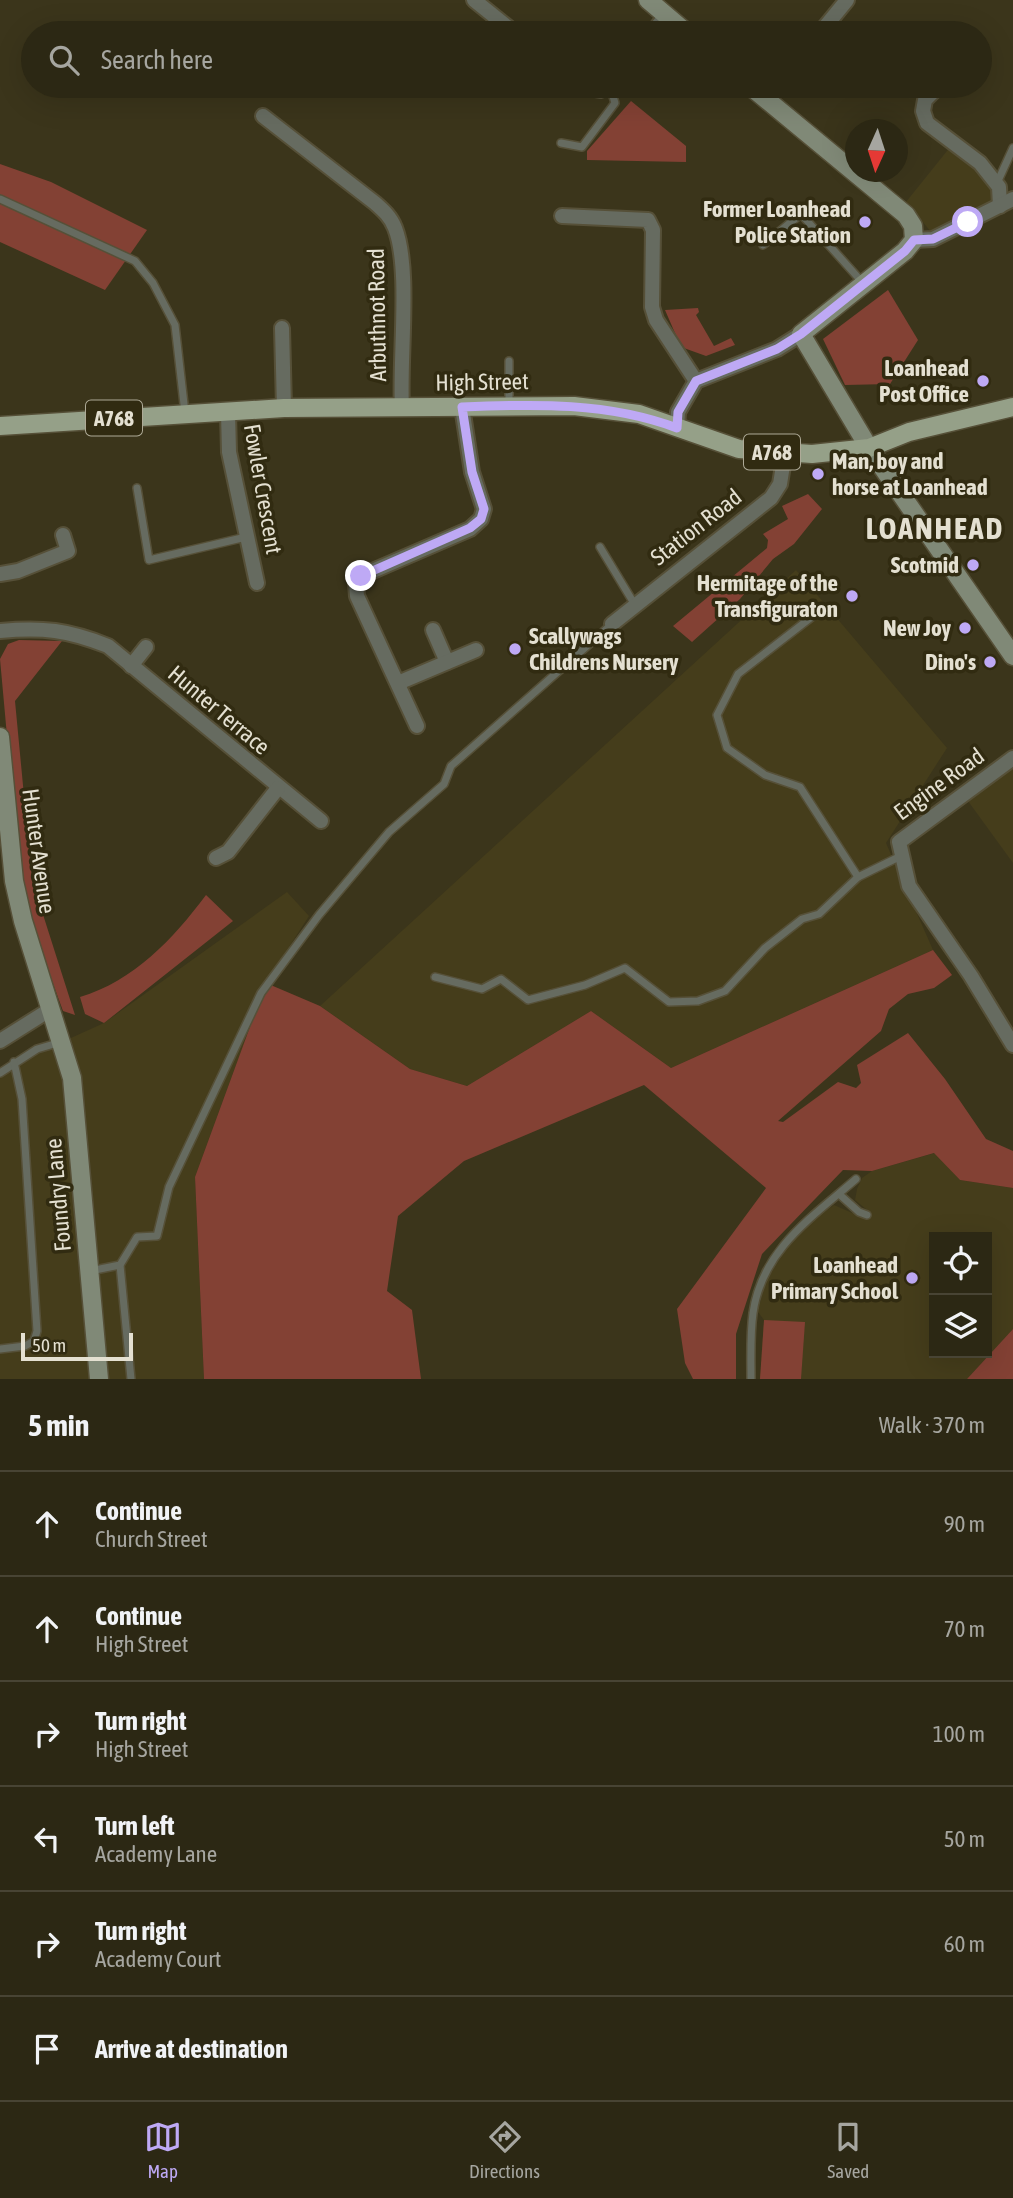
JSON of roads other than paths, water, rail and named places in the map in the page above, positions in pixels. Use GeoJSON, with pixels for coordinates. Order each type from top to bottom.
{"type":"FeatureCollection","features":[{"type":"Feature","properties":{"kind":"main road","name":"High Street"},"geometry":{"type":"LineString","coordinates":[[228,413],[284,408],[509,406],[611,410],[639,414],[739,449],[812,454],[869,448]]}},
{"type":"Feature","properties":{"kind":"main road","name":"A768"},"geometry":{"type":"LineString","coordinates":[[869,448],[908,432],[1013,407]]}},
{"type":"Feature","properties":{"kind":"main road","name":"A768"},"geometry":{"type":"LineString","coordinates":[[0,426],[228,413]]}},
{"type":"Feature","properties":{"kind":"street"},"geometry":{"type":"LineString","coordinates":[[474,0],[500,21]]}},
{"type":"Feature","properties":{"kind":"street"},"geometry":{"type":"LineString","coordinates":[[648,0],[672,21]]}},
{"type":"Feature","properties":{"kind":"street"},"geometry":{"type":"LineString","coordinates":[[830,21],[844,1]]}},
{"type":"Feature","properties":{"kind":"street"},"geometry":{"type":"LineString","coordinates":[[662,21],[666,16]]}},
{"type":"Feature","properties":{"kind":"street"},"geometry":{"type":"LineString","coordinates":[[677,428],[678,412],[696,381],[777,349],[801,334],[905,251],[914,240],[913,226],[906,215],[779,98]]}},
{"type":"Feature","properties":{"kind":"street"},"geometry":{"type":"LineString","coordinates":[[914,240],[933,239],[1007,202],[980,163],[928,123],[923,111],[926,98]]}},
{"type":"Feature","properties":{"kind":"street","name":"Arbuthnot Road"},"geometry":{"type":"LineString","coordinates":[[263,116],[374,203],[389,216],[396,229],[402,258],[402,408]]}},
{"type":"Feature","properties":{"kind":"street"},"geometry":{"type":"LineString","coordinates":[[562,216],[648,220],[653,230],[652,307],[656,320],[696,381]]}},
{"type":"Feature","properties":{"kind":"street"},"geometry":{"type":"LineString","coordinates":[[282,328],[284,408]]}},
{"type":"Feature","properties":{"kind":"street"},"geometry":{"type":"LineString","coordinates":[[801,334],[869,448],[1013,656]]}},
{"type":"Feature","properties":{"kind":"street"},"geometry":{"type":"LineString","coordinates":[[417,726],[357,596],[356,584],[361,576],[470,528],[481,519],[484,509],[472,472],[462,407]]}},
{"type":"Feature","properties":{"kind":"street","name":"Fowler Crescent"},"geometry":{"type":"LineString","coordinates":[[228,413],[229,452],[247,537],[252,577]]}},
{"type":"Feature","properties":{"kind":"street","name":"Station Road"},"geometry":{"type":"LineString","coordinates":[[612,624],[771,498],[780,484],[785,453]]}},
{"type":"Feature","properties":{"kind":"street"},"geometry":{"type":"LineString","coordinates":[[0,574],[18,571],[68,551],[63,536]]}},
{"type":"Feature","properties":{"kind":"street","name":"Hunter Terrace"},"geometry":{"type":"LineString","coordinates":[[0,631],[39,628],[75,632],[108,646],[321,821]]}},
{"type":"Feature","properties":{"kind":"street"},"geometry":{"type":"LineString","coordinates":[[433,630],[447,662]]}},
{"type":"Feature","properties":{"kind":"street","name":"Hunter Terrace"},"geometry":{"type":"LineString","coordinates":[[131,666],[146,647]]}},
{"type":"Feature","properties":{"kind":"street"},"geometry":{"type":"LineString","coordinates":[[398,683],[477,650]]}},
{"type":"Feature","properties":{"kind":"street","name":"Hunter Avenue"},"geometry":{"type":"LineString","coordinates":[[0,737],[14,881],[23,921],[51,1009]]}},
{"type":"Feature","properties":{"kind":"street","name":"Engine Road"},"geometry":{"type":"LineString","coordinates":[[1013,758],[899,842],[909,886],[1013,1045]]}},
{"type":"Feature","properties":{"kind":"street"},"geometry":{"type":"LineString","coordinates":[[216,858],[228,852],[278,788]]}},
{"type":"Feature","properties":{"kind":"street"},"geometry":{"type":"LineString","coordinates":[[0,1041],[51,1009]]}},
{"type":"Feature","properties":{"kind":"street","name":"Foundry Lane"},"geometry":{"type":"LineString","coordinates":[[51,1009],[72,1077],[99,1379]]}},
{"type":"Feature","properties":{"kind":"lane"},"geometry":{"type":"LineString","coordinates":[[561,143],[582,147],[615,103],[614,98]]}},
{"type":"Feature","properties":{"kind":"lane"},"geometry":{"type":"LineString","coordinates":[[997,184],[1013,148]]}},
{"type":"Feature","properties":{"kind":"lane"},"geometry":{"type":"LineString","coordinates":[[0,199],[135,261],[153,283],[175,325],[185,414]]}},
{"type":"Feature","properties":{"kind":"lane"},"geometry":{"type":"LineString","coordinates":[[763,245],[801,214],[863,283]]}},
{"type":"Feature","properties":{"kind":"lane"},"geometry":{"type":"LineString","coordinates":[[509,361],[509,406]]}},
{"type":"Feature","properties":{"kind":"lane"},"geometry":{"type":"LineString","coordinates":[[137,488],[149,560],[247,537]]}},
{"type":"Feature","properties":{"kind":"lane"},"geometry":{"type":"LineString","coordinates":[[600,547],[635,605]]}},
{"type":"Feature","properties":{"kind":"lane"},"geometry":{"type":"LineString","coordinates":[[813,616],[738,674],[717,715],[727,748],[765,775],[800,787],[858,877]]}},
{"type":"Feature","properties":{"kind":"lane"},"geometry":{"type":"LineString","coordinates":[[131,1379],[120,1265],[137,1237],[157,1236],[169,1186],[261,993],[319,915],[390,832],[444,784],[451,766],[612,624]]}},
{"type":"Feature","properties":{"kind":"lane"},"geometry":{"type":"LineString","coordinates":[[435,977],[482,989],[501,979],[528,1000],[585,985],[625,968],[669,1002],[698,1002],[725,991],[765,948],[802,919],[819,914],[858,877],[902,856]]}},
{"type":"Feature","properties":{"kind":"lane"},"geometry":{"type":"LineString","coordinates":[[0,1073],[37,1049],[62,1042]]}},
{"type":"Feature","properties":{"kind":"lane"},"geometry":{"type":"LineString","coordinates":[[0,1349],[25,1346],[34,1341],[37,1331],[22,1099],[14,1062]]}},
{"type":"Feature","properties":{"kind":"lane"},"geometry":{"type":"LineString","coordinates":[[751,1379],[753,1315],[758,1287],[768,1264],[787,1239],[856,1179]]}},
{"type":"Feature","properties":{"kind":"lane"},"geometry":{"type":"LineString","coordinates":[[839,1194],[866,1215]]}},
{"type":"Feature","properties":{"kind":"lane"},"geometry":{"type":"LineString","coordinates":[[89,1271],[120,1265]]}},
{"type":"Feature","properties":{"kind":"place","name":"Former Loanhead Police Station"},"geometry":{"type":"Point","coordinates":[865,222]}},
{"type":"Feature","properties":{"kind":"place","name":"Loanhead Post Office"},"geometry":{"type":"Point","coordinates":[983,381]}},
{"type":"Feature","properties":{"kind":"place","name":"Man, boy and horse at Loanhead"},"geometry":{"type":"Point","coordinates":[818,474]}},
{"type":"Feature","properties":{"kind":"place","name":"Scotmid"},"geometry":{"type":"Point","coordinates":[973,565]}},
{"type":"Feature","properties":{"kind":"place","name":"Hermitage of the Transfiguraton"},"geometry":{"type":"Point","coordinates":[852,596]}},
{"type":"Feature","properties":{"kind":"place","name":"New Joy"},"geometry":{"type":"Point","coordinates":[965,628]}},
{"type":"Feature","properties":{"kind":"place","name":"Scallywags Childrens Nursery"},"geometry":{"type":"Point","coordinates":[515,649]}},
{"type":"Feature","properties":{"kind":"place","name":"Dino's"},"geometry":{"type":"Point","coordinates":[990,662]}},
{"type":"Feature","properties":{"kind":"place","name":"Loanhead Primary School"},"geometry":{"type":"Point","coordinates":[912,1278]}},
{"type":"Feature","properties":{"kind":"district","name":"LOANHEAD"},"geometry":{"type":"Point","coordinates":[935,528]}}]}
